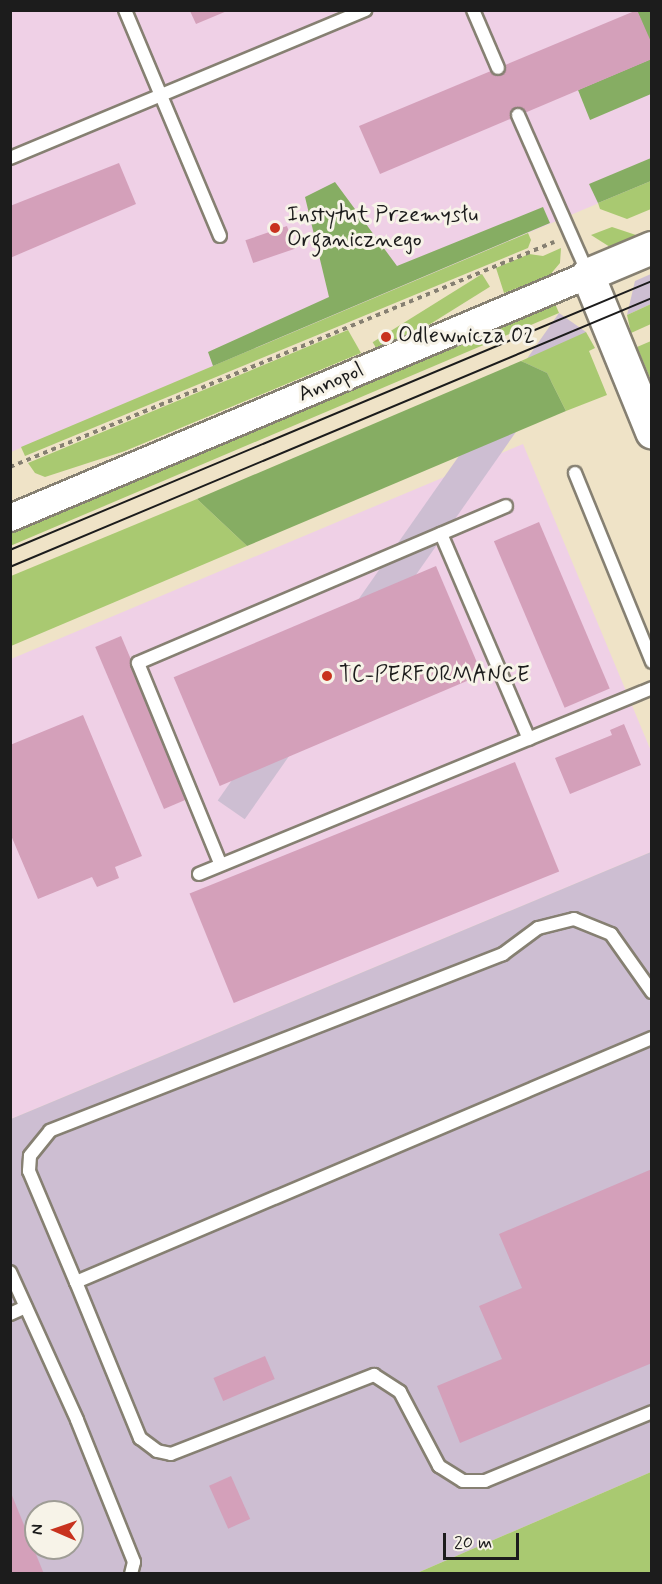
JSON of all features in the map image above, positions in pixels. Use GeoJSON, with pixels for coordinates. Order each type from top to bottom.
{"type":"FeatureCollection","features":[{"type":"Feature","properties":{"kind":"street","name":"Annopol"},"geometry":{"type":"LineString","coordinates":[[10,518],[651,248]]}},
{"type":"Feature","properties":{"kind":"street"},"geometry":{"type":"LineString","coordinates":[[588,275],[651,432]]}},
{"type":"Feature","properties":{"kind":"lane"},"geometry":{"type":"LineString","coordinates":[[125,10],[220,236]]}},
{"type":"Feature","properties":{"kind":"lane"},"geometry":{"type":"LineString","coordinates":[[10,158],[365,10]]}},
{"type":"Feature","properties":{"kind":"lane"},"geometry":{"type":"LineString","coordinates":[[473,10],[498,68]]}},
{"type":"Feature","properties":{"kind":"lane"},"geometry":{"type":"LineString","coordinates":[[518,116],[588,275]]}},
{"type":"Feature","properties":{"kind":"lane"},"geometry":{"type":"LineString","coordinates":[[575,473],[651,662]]}},
{"type":"Feature","properties":{"kind":"lane"},"geometry":{"type":"LineString","coordinates":[[220,863],[138,663],[506,506]]}},
{"type":"Feature","properties":{"kind":"lane"},"geometry":{"type":"LineString","coordinates":[[441,534],[529,739]]}},
{"type":"Feature","properties":{"kind":"lane"},"geometry":{"type":"LineString","coordinates":[[199,874],[220,863],[651,688]]}},
{"type":"Feature","properties":{"kind":"lane"},"geometry":{"type":"LineString","coordinates":[[651,992],[611,934],[574,919],[538,928],[503,954],[50,1131],[30,1156],[29,1171],[140,1438],[157,1451],[171,1454],[374,1375],[400,1392],[439,1466],[463,1480],[485,1481],[651,1412]]}},
{"type":"Feature","properties":{"kind":"lane"},"geometry":{"type":"LineString","coordinates":[[76,1281],[651,1038]]}},
{"type":"Feature","properties":{"kind":"lane"},"geometry":{"type":"LineString","coordinates":[[10,1272],[77,1420],[134,1562],[131,1574]]}},
{"type":"Feature","properties":{"kind":"lane"},"geometry":{"type":"LineString","coordinates":[[10,1314],[26,1307]]}},
{"type":"Feature","properties":{"kind":"path"},"geometry":{"type":"LineString","coordinates":[[10,467],[558,241]]}},
{"type":"Feature","properties":{"kind":"shaded area","name":"Instytut Przemysłu Organicznego"},"geometry":{"type":"Polygon","coordinates":[[[11,11],[651,11],[651,181],[11,452],[11,11]]]}},
{"type":"Feature","properties":{"kind":"shaded area"},"geometry":{"type":"Polygon","coordinates":[[[651,274],[651,304],[627,315],[635,281],[651,274]]]}},
{"type":"Feature","properties":{"kind":"shaded area"},"geometry":{"type":"Polygon","coordinates":[[[559,313],[586,332],[245,819],[218,800],[559,313]]]}},
{"type":"Feature","properties":{"kind":"shaded area"},"geometry":{"type":"Polygon","coordinates":[[[523,444],[651,751],[651,852],[11,1119],[11,659],[523,444]]]}},
{"type":"Feature","properties":{"kind":"shaded area"},"geometry":{"type":"Polygon","coordinates":[[[651,852],[651,1472],[417,1573],[11,1574],[11,1119],[651,852]]]}},
{"type":"Feature","properties":{"kind":"green space"},"geometry":{"type":"Polygon","coordinates":[[[637,11],[651,11],[651,44],[637,11]]]}},
{"type":"Feature","properties":{"kind":"green space"},"geometry":{"type":"Polygon","coordinates":[[[651,59],[651,94],[590,120],[578,90],[651,59]]]}},
{"type":"Feature","properties":{"kind":"green space"},"geometry":{"type":"Polygon","coordinates":[[[651,158],[651,181],[598,203],[589,184],[651,158]]]}},
{"type":"Feature","properties":{"kind":"green space"},"geometry":{"type":"Polygon","coordinates":[[[651,181],[651,209],[627,219],[600,209],[598,203],[651,181]]]}},
{"type":"Feature","properties":{"kind":"green space"},"geometry":{"type":"Polygon","coordinates":[[[335,182],[397,266],[543,207],[550,223],[213,366],[208,352],[329,297],[305,197],[335,182]]]}},
{"type":"Feature","properties":{"kind":"green space"},"geometry":{"type":"Polygon","coordinates":[[[612,227],[636,235],[638,240],[610,247],[591,235],[612,227]]]}},
{"type":"Feature","properties":{"kind":"green space"},"geometry":{"type":"Polygon","coordinates":[[[528,233],[531,240],[528,248],[25,456],[21,447],[528,233]]]}},
{"type":"Feature","properties":{"kind":"green space"},"geometry":{"type":"Polygon","coordinates":[[[561,248],[560,263],[549,276],[504,293],[496,268],[529,254],[543,256],[561,248]]]}},
{"type":"Feature","properties":{"kind":"green space"},"geometry":{"type":"Polygon","coordinates":[[[482,274],[490,287],[381,355],[373,342],[482,274]]]}},
{"type":"Feature","properties":{"kind":"green space"},"geometry":{"type":"Polygon","coordinates":[[[550,291],[559,313],[11,545],[10,520],[550,291]]]}},
{"type":"Feature","properties":{"kind":"green space"},"geometry":{"type":"Polygon","coordinates":[[[651,304],[651,324],[631,333],[627,315],[651,304]]]}},
{"type":"Feature","properties":{"kind":"green space"},"geometry":{"type":"Polygon","coordinates":[[[348,330],[361,353],[125,451],[45,477],[35,473],[28,463],[348,330]]]}},
{"type":"Feature","properties":{"kind":"green space"},"geometry":{"type":"Polygon","coordinates":[[[586,332],[595,348],[589,351],[607,395],[566,411],[547,373],[521,361],[586,332]]]}},
{"type":"Feature","properties":{"kind":"green space"},"geometry":{"type":"Polygon","coordinates":[[[652,342],[651,380],[637,347],[652,342]]]}},
{"type":"Feature","properties":{"kind":"green space"},"geometry":{"type":"Polygon","coordinates":[[[521,361],[547,373],[566,411],[247,546],[197,499],[521,361]]]}},
{"type":"Feature","properties":{"kind":"green space"},"geometry":{"type":"Polygon","coordinates":[[[197,499],[247,546],[11,646],[11,576],[197,499]]]}},
{"type":"Feature","properties":{"kind":"green space"},"geometry":{"type":"Polygon","coordinates":[[[651,1472],[651,1572],[417,1573],[651,1472]]]}},
{"type":"Feature","properties":{"kind":"building"},"geometry":{"type":"Polygon","coordinates":[[[637,10],[652,44],[652,59],[380,174],[359,126],[637,10]]]}},
{"type":"Feature","properties":{"kind":"building"},"geometry":{"type":"Polygon","coordinates":[[[190,11],[227,11],[196,24],[190,11]]]}},
{"type":"Feature","properties":{"kind":"building"},"geometry":{"type":"Polygon","coordinates":[[[119,163],[136,204],[10,258],[10,206],[119,163]]]}},
{"type":"Feature","properties":{"kind":"building"},"geometry":{"type":"Polygon","coordinates":[[[287,226],[295,249],[253,263],[245,240],[287,226]]]}},
{"type":"Feature","properties":{"kind":"building"},"geometry":{"type":"Polygon","coordinates":[[[539,522],[610,689],[565,708],[494,541],[539,522]]]}},
{"type":"Feature","properties":{"kind":"building","name":"TC-PERFORMANCE"},"geometry":{"type":"Polygon","coordinates":[[[436,566],[482,675],[220,786],[174,677],[436,566]]]}},
{"type":"Feature","properties":{"kind":"building"},"geometry":{"type":"Polygon","coordinates":[[[121,636],[190,798],[164,809],[95,647],[121,636]]]}},
{"type":"Feature","properties":{"kind":"building"},"geometry":{"type":"Polygon","coordinates":[[[83,715],[142,856],[115,867],[119,878],[97,887],[92,877],[38,899],[10,833],[10,745],[83,715]]]}},
{"type":"Feature","properties":{"kind":"building"},"geometry":{"type":"Polygon","coordinates":[[[624,724],[641,765],[570,794],[555,758],[612,735],[610,730],[624,724]]]}},
{"type":"Feature","properties":{"kind":"building"},"geometry":{"type":"Polygon","coordinates":[[[515,762],[559,871],[234,1003],[190,893],[515,762]]]}},
{"type":"Feature","properties":{"kind":"building"},"geometry":{"type":"Polygon","coordinates":[[[652,1169],[652,1363],[460,1443],[437,1386],[502,1359],[479,1306],[522,1288],[499,1234],[652,1169]]]}},
{"type":"Feature","properties":{"kind":"building"},"geometry":{"type":"Polygon","coordinates":[[[265,1356],[275,1379],[223,1401],[213,1378],[265,1356]]]}},
{"type":"Feature","properties":{"kind":"building"},"geometry":{"type":"Polygon","coordinates":[[[231,1476],[250,1519],[228,1529],[209,1486],[231,1476]]]}},
{"type":"Feature","properties":{"kind":"building"},"geometry":{"type":"Polygon","coordinates":[[[11,1493],[24,1525],[24,1560],[38,1560],[44,1574],[10,1574],[11,1493]]]}},
{"type":"Feature","properties":{"kind":"tram line"},"geometry":{"type":"LineString","coordinates":[[10,550],[652,281]]}},
{"type":"Feature","properties":{"kind":"tram line"},"geometry":{"type":"LineString","coordinates":[[10,567],[652,298]]}},
{"type":"Feature","properties":{"kind":"place","name":"Instytut Przemysłu Organicznego"},"geometry":{"type":"Point","coordinates":[275,228]}},
{"type":"Feature","properties":{"kind":"place","name":"Odlewnicza 02"},"geometry":{"type":"Point","coordinates":[386,337]}},
{"type":"Feature","properties":{"kind":"place","name":"TC-PERFORMANCE"},"geometry":{"type":"Point","coordinates":[327,676]}}]}
